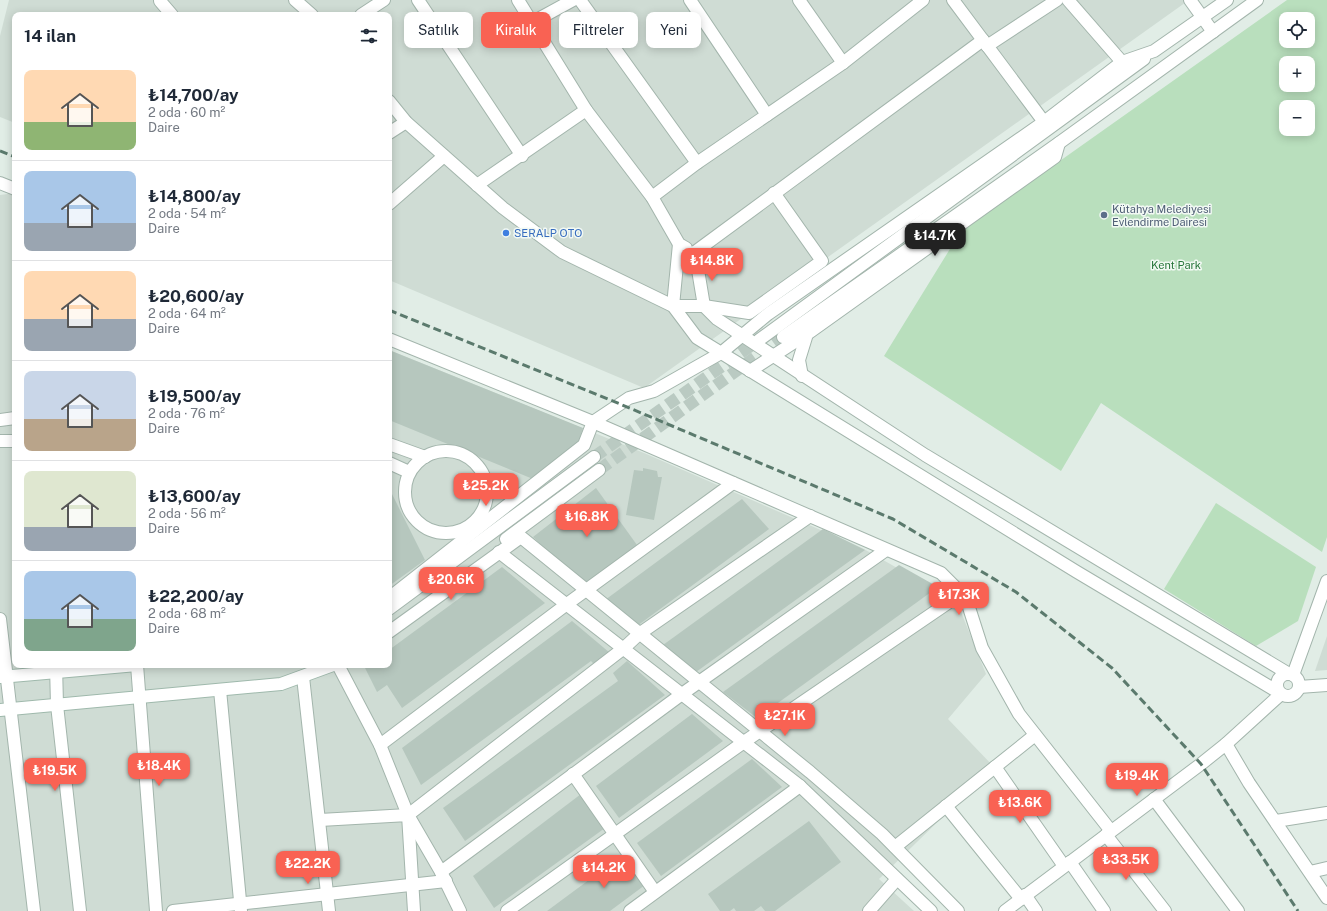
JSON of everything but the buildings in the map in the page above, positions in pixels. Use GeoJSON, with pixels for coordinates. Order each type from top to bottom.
{"type":"FeatureCollection","features":[{"type":"Feature","properties":{"kind":"street"},"geometry":{"type":"LineString","coordinates":[[161,0],[160,1],[169,12]]}},
{"type":"Feature","properties":{"kind":"street"},"geometry":{"type":"LineString","coordinates":[[295,0],[309,12]]}},
{"type":"Feature","properties":{"kind":"street"},"geometry":{"type":"LineString","coordinates":[[366,12],[384,0]]}},
{"type":"Feature","properties":{"kind":"street"},"geometry":{"type":"LineString","coordinates":[[418,0],[522,156]]}},
{"type":"Feature","properties":{"kind":"street"},"geometry":{"type":"LineString","coordinates":[[518,0],[525,12]]}},
{"type":"Feature","properties":{"kind":"street"},"geometry":{"type":"LineString","coordinates":[[551,12],[573,0]]}},
{"type":"Feature","properties":{"kind":"street"},"geometry":{"type":"LineString","coordinates":[[580,0],[697,163]]}},
{"type":"Feature","properties":{"kind":"street"},"geometry":{"type":"LineString","coordinates":[[690,0],[767,116]]}},
{"type":"Feature","properties":{"kind":"street"},"geometry":{"type":"LineString","coordinates":[[799,0],[843,63]]}},
{"type":"Feature","properties":{"kind":"street"},"geometry":{"type":"LineString","coordinates":[[652,197],[697,163],[843,63],[924,0]]}},
{"type":"Feature","properties":{"kind":"street"},"geometry":{"type":"LineString","coordinates":[[953,0],[1044,122]]}},
{"type":"Feature","properties":{"kind":"street"},"geometry":{"type":"LineString","coordinates":[[694,252],[774,193],[985,43],[1057,0]]}},
{"type":"Feature","properties":{"kind":"street"},"geometry":{"type":"LineString","coordinates":[[1068,0],[1122,62]]}},
{"type":"Feature","properties":{"kind":"street"},"geometry":{"type":"LineString","coordinates":[[1190,0],[1213,32]]}},
{"type":"Feature","properties":{"kind":"street"},"geometry":{"type":"LineString","coordinates":[[759,340],[1154,51],[1227,0]]}},
{"type":"Feature","properties":{"kind":"street"},"geometry":{"type":"LineString","coordinates":[[783,337],[1059,143],[1257,0]]}},
{"type":"Feature","properties":{"kind":"street"},"geometry":{"type":"LineString","coordinates":[[547,48],[586,110],[652,197],[679,244],[694,252]]}},
{"type":"Feature","properties":{"kind":"street"},"geometry":{"type":"LineString","coordinates":[[392,596],[584,445],[593,422],[629,398],[654,391],[721,353],[768,314],[1044,122],[1122,62],[1154,51]]}},
{"type":"Feature","properties":{"kind":"street"},"geometry":{"type":"LineString","coordinates":[[392,105],[406,122],[503,208],[562,252],[673,306],[704,306],[749,313],[822,261],[774,193]]}},
{"type":"Feature","properties":{"kind":"street"},"geometry":{"type":"LineString","coordinates":[[477,185],[522,156],[586,110]]}},
{"type":"Feature","properties":{"kind":"street"},"geometry":{"type":"LineString","coordinates":[[392,131],[406,122]]}},
{"type":"Feature","properties":{"kind":"street"},"geometry":{"type":"LineString","coordinates":[[750,371],[807,334],[1055,157],[1059,143]]}},
{"type":"Feature","properties":{"kind":"street"},"geometry":{"type":"LineString","coordinates":[[392,201],[444,156]]}},
{"type":"Feature","properties":{"kind":"street"},"geometry":{"type":"LineString","coordinates":[[0,183],[12,188]]}},
{"type":"Feature","properties":{"kind":"street"},"geometry":{"type":"LineString","coordinates":[[679,244],[673,306],[697,338],[1077,572],[1280,694],[1290,696],[1296,693],[1299,687],[1298,680],[1291,675],[925,455],[717,319],[704,306],[694,252]]}},
{"type":"Feature","properties":{"kind":"street"},"geometry":{"type":"LineString","coordinates":[[802,376],[799,360],[807,334]]}},
{"type":"Feature","properties":{"kind":"street"},"geometry":{"type":"LineString","coordinates":[[392,340],[593,422],[941,574],[966,598],[982,648],[1019,714],[1165,911]]}},
{"type":"Feature","properties":{"kind":"street"},"geometry":{"type":"LineString","coordinates":[[0,420],[12,418]]}},
{"type":"Feature","properties":{"kind":"street"},"geometry":{"type":"LineString","coordinates":[[0,441],[12,441]]}},
{"type":"Feature","properties":{"kind":"street"},"geometry":{"type":"LineString","coordinates":[[392,445],[424,457]]}},
{"type":"Feature","properties":{"kind":"street"},"geometry":{"type":"LineString","coordinates":[[438,451],[452,451],[465,455],[476,463],[484,475],[488,489],[487,503],[481,516],[471,526],[459,532],[445,534],[431,531],[419,524],[410,513],[405,500],[405,486],[410,472],[424,457],[438,451]]}},
{"type":"Feature","properties":{"kind":"street"},"geometry":{"type":"LineString","coordinates":[[392,607],[594,456]]}},
{"type":"Feature","properties":{"kind":"street"},"geometry":{"type":"LineString","coordinates":[[392,464],[410,472]]}},
{"type":"Feature","properties":{"kind":"street"},"geometry":{"type":"LineString","coordinates":[[392,623],[600,470]]}},
{"type":"Feature","properties":{"kind":"street"},"geometry":{"type":"LineString","coordinates":[[380,745],[567,604],[733,483]]}},
{"type":"Feature","properties":{"kind":"street"},"geometry":{"type":"LineString","coordinates":[[320,820],[408,815],[624,648],[639,634],[810,516]]}},
{"type":"Feature","properties":{"kind":"street"},"geometry":{"type":"LineString","coordinates":[[392,630],[520,537],[828,788],[895,847],[958,911]]}},
{"type":"Feature","properties":{"kind":"street"},"geometry":{"type":"LineString","coordinates":[[173,911],[240,908],[328,894],[412,885],[443,876],[573,774],[682,694],[886,550]]}},
{"type":"Feature","properties":{"kind":"street"},"geometry":{"type":"LineString","coordinates":[[499,552],[800,786],[931,911]]}},
{"type":"Feature","properties":{"kind":"street"},"geometry":{"type":"LineString","coordinates":[[1291,675],[1327,581]]}},
{"type":"Feature","properties":{"kind":"street"},"geometry":{"type":"LineString","coordinates":[[507,911],[744,742],[961,594]]}},
{"type":"Feature","properties":{"kind":"street"},"geometry":{"type":"LineString","coordinates":[[0,619],[6,709],[34,911]]}},
{"type":"Feature","properties":{"kind":"street"},"geometry":{"type":"LineString","coordinates":[[3,677],[56,668],[57,705],[80,911]]}},
{"type":"Feature","properties":{"kind":"street"},"geometry":{"type":"LineString","coordinates":[[137,668],[156,911]]}},
{"type":"Feature","properties":{"kind":"street"},"geometry":{"type":"LineString","coordinates":[[6,709],[282,684],[326,668]]}},
{"type":"Feature","properties":{"kind":"street"},"geometry":{"type":"LineString","coordinates":[[340,668],[380,745],[408,815],[443,876],[460,911]]}},
{"type":"Feature","properties":{"kind":"street"},"geometry":{"type":"LineString","coordinates":[[1280,694],[1277,689],[1278,680],[1280,677],[1291,675]]}},
{"type":"Feature","properties":{"kind":"street"},"geometry":{"type":"LineString","coordinates":[[303,677],[330,911]]}},
{"type":"Feature","properties":{"kind":"street"},"geometry":{"type":"LineString","coordinates":[[1299,687],[1327,685]]}},
{"type":"Feature","properties":{"kind":"street"},"geometry":{"type":"LineString","coordinates":[[220,690],[240,908]]}},
{"type":"Feature","properties":{"kind":"street"},"geometry":{"type":"LineString","coordinates":[[1004,911],[1226,744],[1280,694]]}},
{"type":"Feature","properties":{"kind":"street"},"geometry":{"type":"LineString","coordinates":[[895,847],[1036,735]]}},
{"type":"Feature","properties":{"kind":"street"},"geometry":{"type":"LineString","coordinates":[[1226,744],[1249,783],[1327,898]]}},
{"type":"Feature","properties":{"kind":"street"},"geometry":{"type":"LineString","coordinates":[[995,767],[1104,911]]}},
{"type":"Feature","properties":{"kind":"street"},"geometry":{"type":"LineString","coordinates":[[573,774],[655,892]]}},
{"type":"Feature","properties":{"kind":"street"},"geometry":{"type":"LineString","coordinates":[[630,911],[800,786]]}},
{"type":"Feature","properties":{"kind":"street"},"geometry":{"type":"LineString","coordinates":[[1154,799],[1238,911]]}},
{"type":"Feature","properties":{"kind":"street"},"geometry":{"type":"LineString","coordinates":[[946,806],[1036,911]]}},
{"type":"Feature","properties":{"kind":"street"},"geometry":{"type":"LineString","coordinates":[[1276,821],[1327,813]]}},
{"type":"Feature","properties":{"kind":"street"},"geometry":{"type":"LineString","coordinates":[[408,815],[414,911]]}},
{"type":"Feature","properties":{"kind":"street"},"geometry":{"type":"LineString","coordinates":[[1310,872],[1327,868]]}},
{"type":"Feature","properties":{"kind":"street"},"geometry":{"type":"LineString","coordinates":[[869,911],[897,879]]}},
{"type":"Feature","properties":{"kind":"shaded area"},"geometry":{"type":"Polygon","coordinates":[[[9,0],[1189,0],[644,388],[392,281],[392,12],[12,12],[12,122],[0,117],[0,36],[9,0]]]}},
{"type":"Feature","properties":{"kind":"shaded area"},"geometry":{"type":"Polygon","coordinates":[[[12,193],[12,668],[392,668],[392,351],[644,453],[862,548],[957,602],[986,674],[948,719],[994,767],[879,879],[914,911],[0,911],[0,195],[12,193]]]}},
{"type":"Feature","properties":{"kind":"shaded area"},"geometry":{"type":"Polygon","coordinates":[[[1327,636],[1327,670],[1315,671],[1327,636]]]}},
{"type":"Feature","properties":{"kind":"green space","name":"Kent Park"},"geometry":{"type":"Polygon","coordinates":[[[1287,0],[1327,0],[1327,537],[1322,552],[1101,403],[1061,471],[884,356],[961,231],[1287,0]]]}},
{"type":"Feature","properties":{"kind":"green space"},"geometry":{"type":"Polygon","coordinates":[[[1216,503],[1316,567],[1298,621],[1256,646],[1164,589],[1216,503]]]}},
{"type":"Feature","properties":{"kind":"tunnel"},"geometry":{"type":"LineString","coordinates":[[599,470],[783,337]]}},
{"type":"Feature","properties":{"kind":"tunnel"},"geometry":{"type":"LineString","coordinates":[[594,457],[759,340]]}},
{"type":"Feature","properties":{"kind":"railway"},"geometry":{"type":"LineString","coordinates":[[0,151],[12,156]]}},
{"type":"Feature","properties":{"kind":"railway"},"geometry":{"type":"LineString","coordinates":[[392,311],[620,404],[893,519],[1016,592],[1112,668],[1201,764],[1298,911]]}},
{"type":"Feature","properties":{"kind":"place","name":"Kütahya Melediyesi Evlendirme Dairesi"},"geometry":{"type":"Point","coordinates":[1104,215]}},
{"type":"Feature","properties":{"kind":"place","name":"SERALP OTO"},"geometry":{"type":"Point","coordinates":[506,233]}}]}
